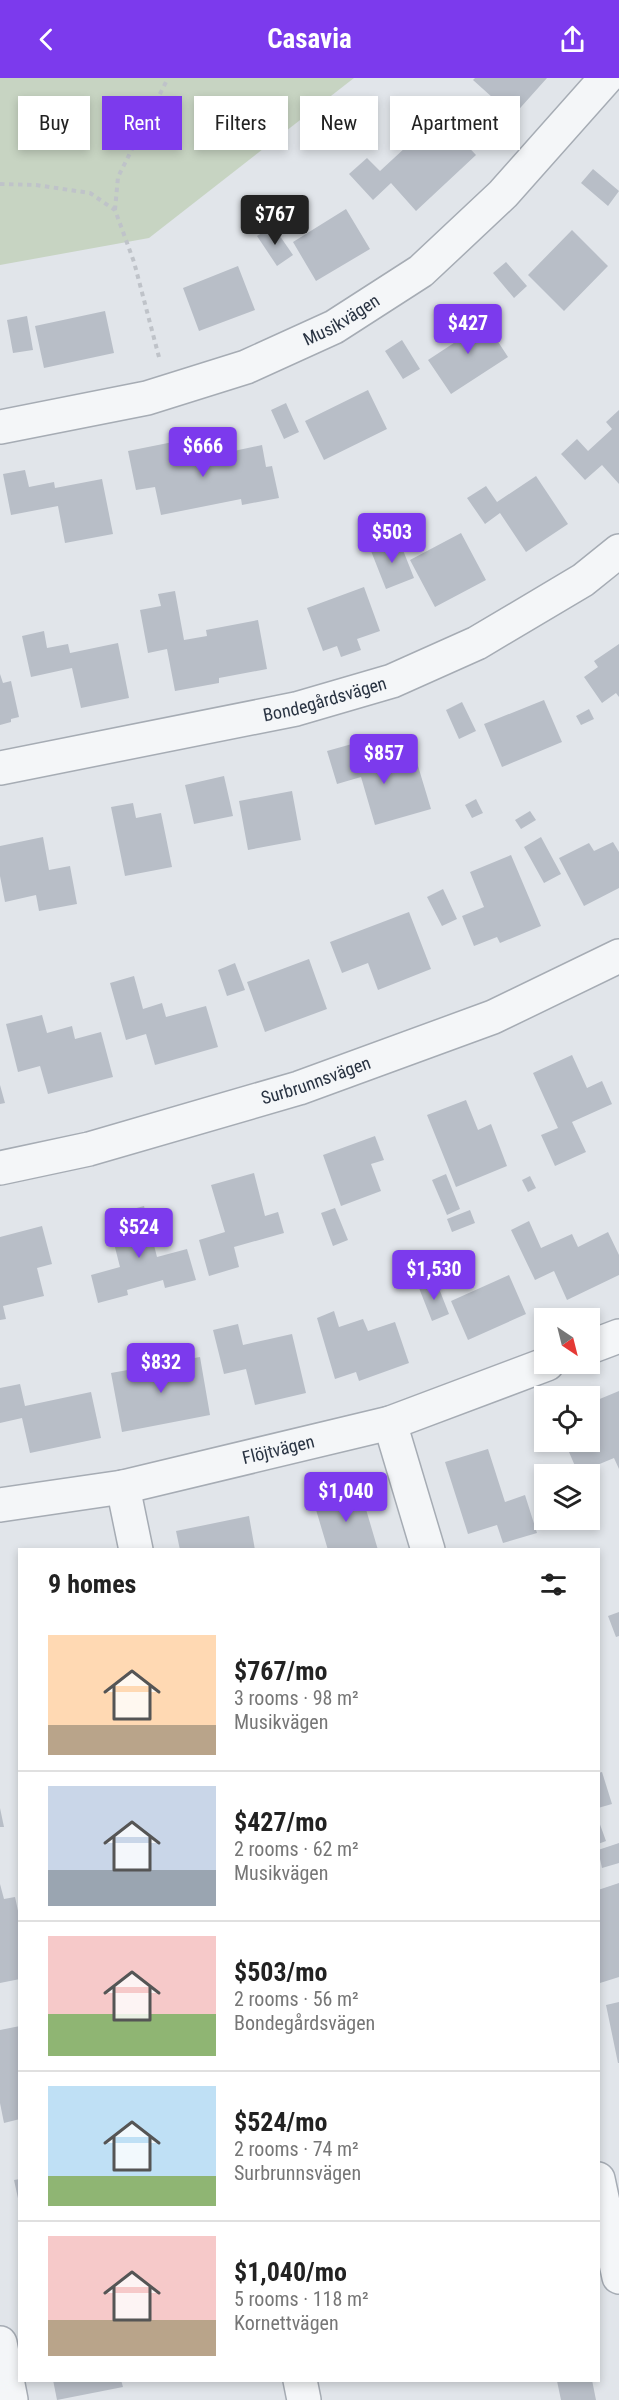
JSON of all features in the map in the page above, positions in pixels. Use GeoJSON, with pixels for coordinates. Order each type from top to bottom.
{"type":"FeatureCollection","features":[{"type":"Feature","properties":{"kind":"street","name":"Musikvägen"},"geometry":{"type":"LineString","coordinates":[[0,427],[147,398],[246,367],[334,327],[421,271],[502,194],[606,78]]}},
{"type":"Feature","properties":{"kind":"street","name":"Bondegårdsvägen"},"geometry":{"type":"LineString","coordinates":[[0,768],[296,709],[392,681],[477,643],[583,580],[619,551]]}},
{"type":"Feature","properties":{"kind":"street","name":"Surbrunnsvägen"},"geometry":{"type":"LineString","coordinates":[[0,1168],[89,1149],[299,1088],[493,1017],[619,956]]}},
{"type":"Feature","properties":{"kind":"street"},"geometry":{"type":"LineString","coordinates":[[600,1343],[619,1336]]}},
{"type":"Feature","properties":{"kind":"street","name":"Flöjtvägen"},"geometry":{"type":"LineString","coordinates":[[0,1505],[123,1487],[390,1424],[534,1369]]}},
{"type":"Feature","properties":{"kind":"street"},"geometry":{"type":"LineString","coordinates":[[390,1424],[427,1548]]}},
{"type":"Feature","properties":{"kind":"street"},"geometry":{"type":"LineString","coordinates":[[123,1487],[136,1548]]}},
{"type":"Feature","properties":{"kind":"street"},"geometry":{"type":"LineString","coordinates":[[600,2189],[619,2277]]}},
{"type":"Feature","properties":{"kind":"street"},"geometry":{"type":"LineString","coordinates":[[0,2343],[12,2400]]}},
{"type":"Feature","properties":{"kind":"street"},"geometry":{"type":"LineString","coordinates":[[300,2382],[304,2400]]}},
{"type":"Feature","properties":{"kind":"path"},"geometry":{"type":"LineString","coordinates":[[167,391],[134,262],[115,210],[118,177],[168,78]]}},
{"type":"Feature","properties":{"kind":"path"},"geometry":{"type":"LineString","coordinates":[[0,184],[36,184],[90,193],[115,210]]}},
{"type":"Feature","properties":{"kind":"green space"},"geometry":{"type":"Polygon","coordinates":[[[0,78],[354,78],[331,96],[300,96],[300,120],[288,130],[288,96],[194,96],[194,150],[262,150],[149,238],[0,265],[0,78]]]}},
{"type":"Feature","properties":{"kind":"building"},"geometry":{"type":"Polygon","coordinates":[[[475,78],[547,78],[520,108],[520,96],[491,96],[473,80],[475,78]]]}},
{"type":"Feature","properties":{"kind":"building"},"geometry":{"type":"Polygon","coordinates":[[[403,150],[471,150],[476,155],[416,211],[391,183],[373,200],[349,174],[367,158],[380,171],[403,150]]]}},
{"type":"Feature","properties":{"kind":"building"},"geometry":{"type":"Polygon","coordinates":[[[593,169],[619,191],[608,206],[581,183],[593,169]]]}},
{"type":"Feature","properties":{"kind":"building"},"geometry":{"type":"Polygon","coordinates":[[[346,209],[370,249],[316,281],[293,242],[346,209]]]}},
{"type":"Feature","properties":{"kind":"building"},"geometry":{"type":"Polygon","coordinates":[[[273,226],[293,255],[277,266],[257,236],[273,226]]]}},
{"type":"Feature","properties":{"kind":"building"},"geometry":{"type":"Polygon","coordinates":[[[572,230],[608,266],[564,311],[528,275],[572,230]]]}},
{"type":"Feature","properties":{"kind":"building"},"geometry":{"type":"Polygon","coordinates":[[[506,262],[527,286],[514,298],[493,273],[506,262]]]}},
{"type":"Feature","properties":{"kind":"building"},"geometry":{"type":"Polygon","coordinates":[[[238,266],[255,310],[199,331],[183,288],[238,266]]]}},
{"type":"Feature","properties":{"kind":"building"},"geometry":{"type":"Polygon","coordinates":[[[105,311],[114,353],[44,368],[35,326],[105,311]]]}},
{"type":"Feature","properties":{"kind":"building"},"geometry":{"type":"Polygon","coordinates":[[[480,314],[508,357],[451,394],[428,360],[463,337],[458,328],[480,314]]]}},
{"type":"Feature","properties":{"kind":"building"},"geometry":{"type":"Polygon","coordinates":[[[27,316],[33,350],[13,353],[7,320],[27,316]]]}},
{"type":"Feature","properties":{"kind":"building"},"geometry":{"type":"Polygon","coordinates":[[[402,340],[420,369],[403,379],[385,351],[402,340]]]}},
{"type":"Feature","properties":{"kind":"building"},"geometry":{"type":"Polygon","coordinates":[[[368,390],[387,429],[324,460],[305,421],[368,390]]]}},
{"type":"Feature","properties":{"kind":"building"},"geometry":{"type":"Polygon","coordinates":[[[286,403],[299,432],[284,439],[271,410],[286,403]]]}},
{"type":"Feature","properties":{"kind":"building"},"geometry":{"type":"Polygon","coordinates":[[[619,410],[619,484],[602,465],[585,480],[561,454],[577,439],[588,451],[612,429],[606,422],[619,410]]]}},
{"type":"Feature","properties":{"kind":"building"},"geometry":{"type":"Polygon","coordinates":[[[173,442],[178,463],[262,445],[266,467],[272,466],[279,498],[242,505],[241,499],[161,515],[155,487],[136,490],[128,451],[173,442]]]}},
{"type":"Feature","properties":{"kind":"building"},"geometry":{"type":"Polygon","coordinates":[[[25,470],[29,487],[54,482],[55,488],[102,479],[113,534],[65,543],[58,506],[11,515],[3,474],[25,470]]]}},
{"type":"Feature","properties":{"kind":"building"},"geometry":{"type":"Polygon","coordinates":[[[536,476],[568,524],[526,552],[500,513],[485,524],[467,498],[486,486],[497,502],[536,476]]]}},
{"type":"Feature","properties":{"kind":"building"},"geometry":{"type":"Polygon","coordinates":[[[461,533],[486,580],[435,607],[410,560],[461,533]]]}},
{"type":"Feature","properties":{"kind":"building"},"geometry":{"type":"Polygon","coordinates":[[[399,540],[414,578],[386,589],[371,551],[399,540]]]}},
{"type":"Feature","properties":{"kind":"building"},"geometry":{"type":"Polygon","coordinates":[[[364,587],[380,631],[357,639],[361,650],[341,657],[337,646],[323,651],[307,608],[364,587]]]}},
{"type":"Feature","properties":{"kind":"building"},"geometry":{"type":"Polygon","coordinates":[[[175,591],[184,640],[207,636],[206,630],[258,620],[267,669],[219,678],[219,683],[175,691],[167,649],[148,653],[140,610],[161,606],[158,594],[175,591]]]}},
{"type":"Feature","properties":{"kind":"building"},"geometry":{"type":"Polygon","coordinates":[[[44,631],[47,648],[68,644],[70,653],[118,643],[129,698],[81,708],[72,668],[31,677],[22,636],[44,631]]]}},
{"type":"Feature","properties":{"kind":"building"},"geometry":{"type":"Polygon","coordinates":[[[619,644],[619,697],[616,693],[602,703],[584,677],[598,667],[594,661],[619,644]]]}},
{"type":"Feature","properties":{"kind":"building"},"geometry":{"type":"Polygon","coordinates":[[[0,674],[3,683],[11,681],[19,717],[0,725],[0,674]]]}},
{"type":"Feature","properties":{"kind":"building"},"geometry":{"type":"Polygon","coordinates":[[[544,700],[562,742],[502,767],[484,724],[544,700]]]}},
{"type":"Feature","properties":{"kind":"building"},"geometry":{"type":"Polygon","coordinates":[[[462,702],[476,731],[459,739],[446,710],[462,702]]]}},
{"type":"Feature","properties":{"kind":"building"},"geometry":{"type":"Polygon","coordinates":[[[589,709],[594,719],[581,725],[576,716],[589,709]]]}},
{"type":"Feature","properties":{"kind":"building"},"geometry":{"type":"Polygon","coordinates":[[[352,744],[359,772],[415,756],[431,809],[375,825],[361,777],[337,784],[327,751],[352,744]]]}},
{"type":"Feature","properties":{"kind":"building"},"geometry":{"type":"Polygon","coordinates":[[[224,776],[233,816],[194,824],[185,785],[224,776]]]}},
{"type":"Feature","properties":{"kind":"building"},"geometry":{"type":"Polygon","coordinates":[[[292,791],[301,840],[248,850],[239,801],[292,791]]]}},
{"type":"Feature","properties":{"kind":"building"},"geometry":{"type":"Polygon","coordinates":[[[476,799],[483,813],[472,818],[465,805],[476,799]]]}},
{"type":"Feature","properties":{"kind":"building"},"geometry":{"type":"Polygon","coordinates":[[[133,803],[136,818],[161,813],[172,867],[125,876],[111,807],[133,803]]]}},
{"type":"Feature","properties":{"kind":"building"},"geometry":{"type":"Polygon","coordinates":[[[530,811],[536,820],[521,829],[515,820],[530,811]]]}},
{"type":"Feature","properties":{"kind":"building"},"geometry":{"type":"Polygon","coordinates":[[[43,837],[49,870],[70,866],[77,904],[39,911],[36,895],[5,902],[0,876],[0,846],[43,837]]]}},
{"type":"Feature","properties":{"kind":"building"},"geometry":{"type":"Polygon","coordinates":[[[541,837],[561,874],[544,883],[524,847],[541,837]]]}},
{"type":"Feature","properties":{"kind":"building"},"geometry":{"type":"Polygon","coordinates":[[[613,842],[619,852],[619,888],[584,906],[559,858],[589,843],[594,851],[613,842]]]}},
{"type":"Feature","properties":{"kind":"building"},"geometry":{"type":"Polygon","coordinates":[[[511,855],[541,926],[500,943],[497,937],[474,946],[462,916],[484,907],[470,872],[511,855]]]}},
{"type":"Feature","properties":{"kind":"building"},"geometry":{"type":"Polygon","coordinates":[[[443,889],[457,919],[442,926],[427,897],[443,889]]]}},
{"type":"Feature","properties":{"kind":"building"},"geometry":{"type":"Polygon","coordinates":[[[409,912],[431,969],[378,990],[368,963],[342,973],[330,942],[409,912]]]}},
{"type":"Feature","properties":{"kind":"building"},"geometry":{"type":"Polygon","coordinates":[[[309,959],[327,1009],[265,1032],[247,982],[309,959]]]}},
{"type":"Feature","properties":{"kind":"building"},"geometry":{"type":"Polygon","coordinates":[[[235,963],[245,990],[227,996],[218,970],[235,963]]]}},
{"type":"Feature","properties":{"kind":"building"},"geometry":{"type":"Polygon","coordinates":[[[134,976],[143,1009],[162,1003],[166,1017],[206,1006],[218,1047],[155,1065],[146,1034],[126,1040],[110,983],[134,976]]]}},
{"type":"Feature","properties":{"kind":"building"},"geometry":{"type":"Polygon","coordinates":[[[42,1015],[47,1033],[72,1026],[75,1039],[101,1032],[113,1077],[48,1094],[40,1066],[18,1072],[6,1024],[42,1015]]]}},
{"type":"Feature","properties":{"kind":"building"},"geometry":{"type":"Polygon","coordinates":[[[572,1055],[587,1088],[602,1081],[612,1104],[572,1122],[586,1152],[555,1166],[541,1135],[558,1128],[533,1073],[572,1055]]]}},
{"type":"Feature","properties":{"kind":"building"},"geometry":{"type":"Polygon","coordinates":[[[0,1085],[5,1103],[0,1104],[0,1085]]]}},
{"type":"Feature","properties":{"kind":"building"},"geometry":{"type":"Polygon","coordinates":[[[466,1100],[478,1130],[491,1124],[507,1166],[456,1187],[427,1115],[466,1100]]]}},
{"type":"Feature","properties":{"kind":"building"},"geometry":{"type":"Polygon","coordinates":[[[375,1136],[384,1160],[371,1164],[381,1191],[341,1206],[323,1155],[375,1136]]]}},
{"type":"Feature","properties":{"kind":"building"},"geometry":{"type":"Polygon","coordinates":[[[254,1173],[265,1216],[278,1212],[284,1233],[234,1247],[239,1267],[209,1276],[199,1240],[225,1232],[211,1185],[254,1173]]]}},
{"type":"Feature","properties":{"kind":"building"},"geometry":{"type":"Polygon","coordinates":[[[446,1174],[460,1209],[447,1215],[432,1180],[446,1174]]]}},
{"type":"Feature","properties":{"kind":"building"},"geometry":{"type":"Polygon","coordinates":[[[530,1176],[536,1188],[528,1192],[522,1180],[530,1176]]]}},
{"type":"Feature","properties":{"kind":"building"},"geometry":{"type":"Polygon","coordinates":[[[144,1206],[157,1257],[187,1249],[196,1280],[165,1288],[163,1280],[127,1290],[128,1295],[98,1303],[91,1275],[120,1267],[107,1216],[144,1206]]]}},
{"type":"Feature","properties":{"kind":"building"},"geometry":{"type":"Polygon","coordinates":[[[335,1208],[348,1240],[333,1246],[321,1213],[335,1208]]]}},
{"type":"Feature","properties":{"kind":"building"},"geometry":{"type":"Polygon","coordinates":[[[470,1210],[475,1223],[452,1232],[447,1219],[470,1210]]]}},
{"type":"Feature","properties":{"kind":"building"},"geometry":{"type":"Polygon","coordinates":[[[529,1221],[541,1248],[572,1234],[578,1247],[608,1232],[619,1255],[619,1275],[567,1300],[554,1271],[535,1280],[511,1230],[529,1221]]]}},
{"type":"Feature","properties":{"kind":"building"},"geometry":{"type":"Polygon","coordinates":[[[42,1226],[52,1264],[37,1268],[44,1296],[3,1306],[6,1319],[0,1320],[0,1237],[42,1226]]]}},
{"type":"Feature","properties":{"kind":"building"},"geometry":{"type":"Polygon","coordinates":[[[509,1275],[526,1314],[468,1340],[451,1301],[509,1275]]]}},
{"type":"Feature","properties":{"kind":"building"},"geometry":{"type":"Polygon","coordinates":[[[436,1281],[449,1314],[432,1321],[419,1288],[436,1281]]]}},
{"type":"Feature","properties":{"kind":"building"},"geometry":{"type":"Polygon","coordinates":[[[334,1311],[339,1327],[363,1319],[368,1331],[395,1322],[409,1363],[359,1381],[356,1372],[335,1379],[317,1318],[334,1311]]]}},
{"type":"Feature","properties":{"kind":"building"},"geometry":{"type":"Polygon","coordinates":[[[238,1324],[243,1345],[292,1334],[306,1393],[255,1405],[246,1369],[224,1374],[213,1330],[238,1324]]]}},
{"type":"Feature","properties":{"kind":"building"},"geometry":{"type":"Polygon","coordinates":[[[200,1357],[210,1415],[122,1432],[111,1373],[200,1357]]]}},
{"type":"Feature","properties":{"kind":"building"},"geometry":{"type":"Polygon","coordinates":[[[20,1384],[25,1406],[91,1392],[101,1438],[30,1453],[22,1418],[0,1423],[0,1388],[20,1384]]]}},
{"type":"Feature","properties":{"kind":"building"},"geometry":{"type":"Polygon","coordinates":[[[619,1391],[619,1469],[614,1458],[600,1464],[574,1464],[569,1452],[600,1452],[600,1399],[619,1391]]]}},
{"type":"Feature","properties":{"kind":"building"},"geometry":{"type":"Polygon","coordinates":[[[488,1449],[505,1502],[525,1495],[534,1530],[537,1533],[503,1543],[497,1525],[468,1534],[445,1462],[488,1449]]]}},
{"type":"Feature","properties":{"kind":"building"},"geometry":{"type":"Polygon","coordinates":[[[360,1489],[377,1548],[327,1548],[314,1503],[360,1489]]]}},
{"type":"Feature","properties":{"kind":"building"},"geometry":{"type":"Polygon","coordinates":[[[249,1516],[255,1548],[180,1548],[176,1531],[249,1516]]]}},
{"type":"Feature","properties":{"kind":"building"},"geometry":{"type":"Polygon","coordinates":[[[619,1612],[619,1636],[616,1637],[608,1616],[619,1612]]]}},
{"type":"Feature","properties":{"kind":"building"},"geometry":{"type":"Polygon","coordinates":[[[600,1772],[602,1772],[612,1804],[600,1807],[600,1772]]]}},
{"type":"Feature","properties":{"kind":"building"},"geometry":{"type":"Polygon","coordinates":[[[0,1808],[4,1827],[0,1827],[0,1808]]]}},
{"type":"Feature","properties":{"kind":"building"},"geometry":{"type":"Polygon","coordinates":[[[600,1824],[606,1841],[600,1843],[600,1824]]]}},
{"type":"Feature","properties":{"kind":"building"},"geometry":{"type":"Polygon","coordinates":[[[619,1843],[619,1863],[602,1868],[600,1849],[619,1843]]]}},
{"type":"Feature","properties":{"kind":"building"},"geometry":{"type":"Polygon","coordinates":[[[619,1883],[619,1977],[600,1983],[600,1889],[619,1883]]]}},
{"type":"Feature","properties":{"kind":"building"},"geometry":{"type":"Polygon","coordinates":[[[0,1884],[4,1899],[15,1897],[18,1911],[18,1979],[0,1983],[0,1884]]]}},
{"type":"Feature","properties":{"kind":"building"},"geometry":{"type":"Polygon","coordinates":[[[619,2002],[619,2063],[618,2063],[606,2005],[619,2002]]]}},
{"type":"Feature","properties":{"kind":"building"},"geometry":{"type":"Polygon","coordinates":[[[18,2026],[18,2120],[4,2123],[0,2103],[0,2030],[18,2026]]]}},
{"type":"Feature","properties":{"kind":"building"},"geometry":{"type":"Polygon","coordinates":[[[18,2179],[18,2198],[14,2180],[18,2179]]]}},
{"type":"Feature","properties":{"kind":"building"},"geometry":{"type":"Polygon","coordinates":[[[53,2382],[122,2382],[123,2387],[57,2400],[53,2382]]]}},
{"type":"Feature","properties":{"kind":"building"},"geometry":{"type":"Polygon","coordinates":[[[557,2382],[592,2382],[596,2400],[561,2400],[557,2382]]]}}]}
